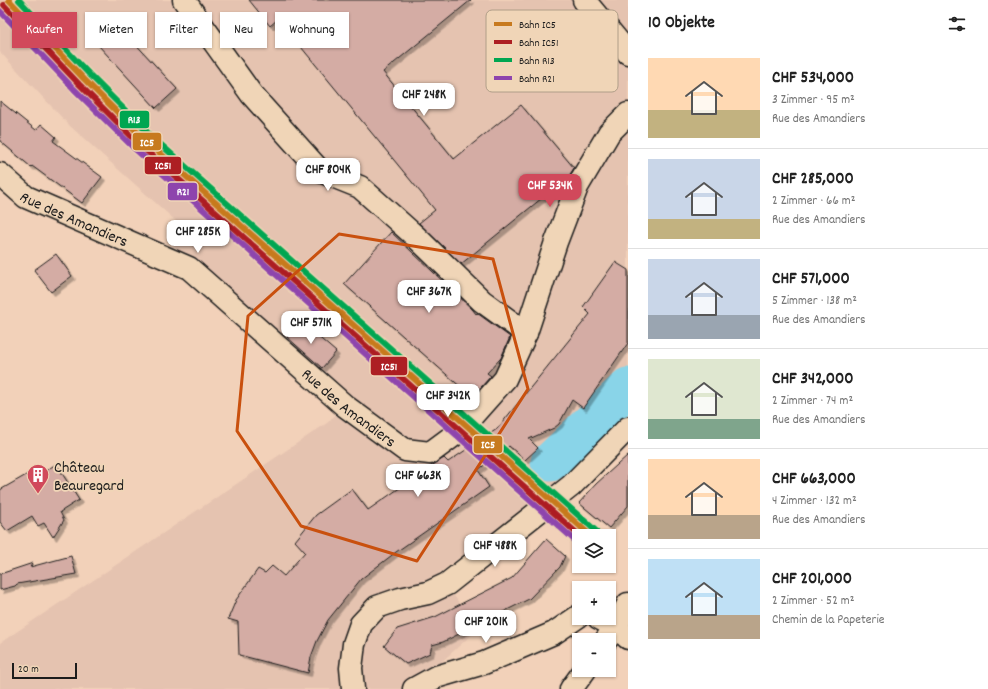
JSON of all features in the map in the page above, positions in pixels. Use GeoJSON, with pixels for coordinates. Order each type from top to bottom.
{"type":"FeatureCollection","features":[{"type":"Feature","properties":{"kind":"street"},"geometry":{"type":"LineString","coordinates":[[184,0],[252,95],[320,171],[360,187],[415,236],[482,301],[526,333]]}},
{"type":"Feature","properties":{"kind":"street"},"geometry":{"type":"LineString","coordinates":[[584,0],[592,10]]}},
{"type":"Feature","properties":{"kind":"street"},"geometry":{"type":"LineString","coordinates":[[618,41],[628,53]]}},
{"type":"Feature","properties":{"kind":"street","name":"Rue des Amandiers"},"geometry":{"type":"LineString","coordinates":[[0,174],[26,197],[189,268],[345,406],[405,450],[430,452],[457,433],[505,379],[526,333],[556,242],[577,187],[609,132],[628,114]]}},
{"type":"Feature","properties":{"kind":"street"},"geometry":{"type":"LineString","coordinates":[[353,689],[351,668],[354,644],[361,624],[378,606],[400,599],[428,593],[447,584],[571,486],[628,428]]}},
{"type":"Feature","properties":{"kind":"street"},"geometry":{"type":"LineString","coordinates":[[612,631],[628,604]]}},
{"type":"Feature","properties":{"kind":"street"},"geometry":{"type":"LineString","coordinates":[[414,689],[436,677],[484,663],[554,633],[572,621]]}},
{"type":"Feature","properties":{"kind":"street"},"geometry":{"type":"LineString","coordinates":[[571,689],[580,677]]}},
{"type":"Feature","properties":{"kind":"highlighted area"},"geometry":{"type":"Polygon","coordinates":[[[339,234],[493,259],[528,389],[417,561],[301,526],[237,431],[248,316],[339,234]]]}},
{"type":"Feature","properties":{"kind":"shaded area"},"geometry":{"type":"Polygon","coordinates":[[[0,0],[628,0],[628,407],[559,482],[439,573],[477,630],[411,689],[0,689],[0,643],[327,423],[345,406],[173,245],[187,231],[70,126],[0,52],[0,0]]]}},
{"type":"Feature","properties":{"kind":"building"},"geometry":{"type":"Polygon","coordinates":[[[249,0],[471,0],[383,72],[454,159],[521,105],[574,168],[569,176],[461,264],[419,223],[435,210],[302,48],[349,48],[349,12],[275,12],[275,22],[270,26],[267,22],[267,12],[259,12],[249,0]]]}},
{"type":"Feature","properties":{"kind":"building"},"geometry":{"type":"Polygon","coordinates":[[[101,48],[139,48],[177,89],[156,108],[101,48]]]}},
{"type":"Feature","properties":{"kind":"building"},"geometry":{"type":"Polygon","coordinates":[[[0,101],[36,130],[41,124],[56,137],[53,141],[102,177],[82,203],[32,166],[31,167],[0,141],[0,101]]]}},
{"type":"Feature","properties":{"kind":"building"},"geometry":{"type":"Polygon","coordinates":[[[391,232],[476,314],[477,313],[510,337],[501,358],[487,373],[491,376],[472,397],[344,284],[391,232]]]}},
{"type":"Feature","properties":{"kind":"building"},"geometry":{"type":"Polygon","coordinates":[[[56,254],[72,276],[51,292],[34,270],[56,254]]]}},
{"type":"Feature","properties":{"kind":"building"},"geometry":{"type":"Polygon","coordinates":[[[615,262],[628,270],[628,343],[583,408],[572,400],[559,424],[554,428],[529,439],[538,448],[525,460],[509,446],[478,470],[489,487],[396,552],[361,579],[328,620],[317,641],[311,657],[308,673],[239,655],[238,622],[228,619],[236,600],[258,569],[265,573],[272,566],[284,576],[305,552],[295,541],[316,515],[352,489],[368,510],[434,464],[444,458],[448,462],[497,429],[590,314],[583,307],[615,262]]]}},
{"type":"Feature","properties":{"kind":"building"},"geometry":{"type":"Polygon","coordinates":[[[300,321],[336,352],[322,368],[287,337],[300,321]]]}},
{"type":"Feature","properties":{"kind":"building"},"geometry":{"type":"Polygon","coordinates":[[[628,455],[628,506],[609,528],[579,503],[596,484],[628,455]]]}},
{"type":"Feature","properties":{"kind":"building","name":"Château Beauregard"},"geometry":{"type":"Polygon","coordinates":[[[56,464],[79,500],[60,512],[64,520],[53,537],[44,523],[38,526],[32,516],[7,531],[0,522],[0,490],[35,470],[38,476],[56,464]]]}},
{"type":"Feature","properties":{"kind":"building"},"geometry":{"type":"Polygon","coordinates":[[[546,539],[565,556],[560,567],[529,599],[443,642],[432,645],[430,653],[406,664],[384,646],[397,629],[435,617],[512,578],[546,539]]]}},
{"type":"Feature","properties":{"kind":"building"},"geometry":{"type":"Polygon","coordinates":[[[71,556],[76,574],[17,584],[15,586],[0,590],[0,574],[33,563],[30,567],[71,556]]]}},
{"type":"Feature","properties":{"kind":"waterway"},"geometry":{"type":"LineString","coordinates":[[550,462],[628,387]]}},
{"type":"Feature","properties":{"kind":"rail line","name":"IC5"},"geometry":{"type":"LineString","coordinates":[[9,0],[84,79],[144,139],[583,529]]}},
{"type":"Feature","properties":{"kind":"rail line","name":"R13"},"geometry":{"type":"LineString","coordinates":[[19,0],[89,74],[149,134],[594,529]]}},
{"type":"Feature","properties":{"kind":"rail line","name":"IC51"},"geometry":{"type":"LineString","coordinates":[[4,5],[79,84],[139,144],[572,529]]}},
{"type":"Feature","properties":{"kind":"rail line","name":"R21"},"geometry":{"type":"LineString","coordinates":[[0,11],[74,89],[135,149],[572,538]]}},
{"type":"Feature","properties":{"kind":"place","name":"Château Beauregard"},"geometry":{"type":"Point","coordinates":[38,494]}}]}
